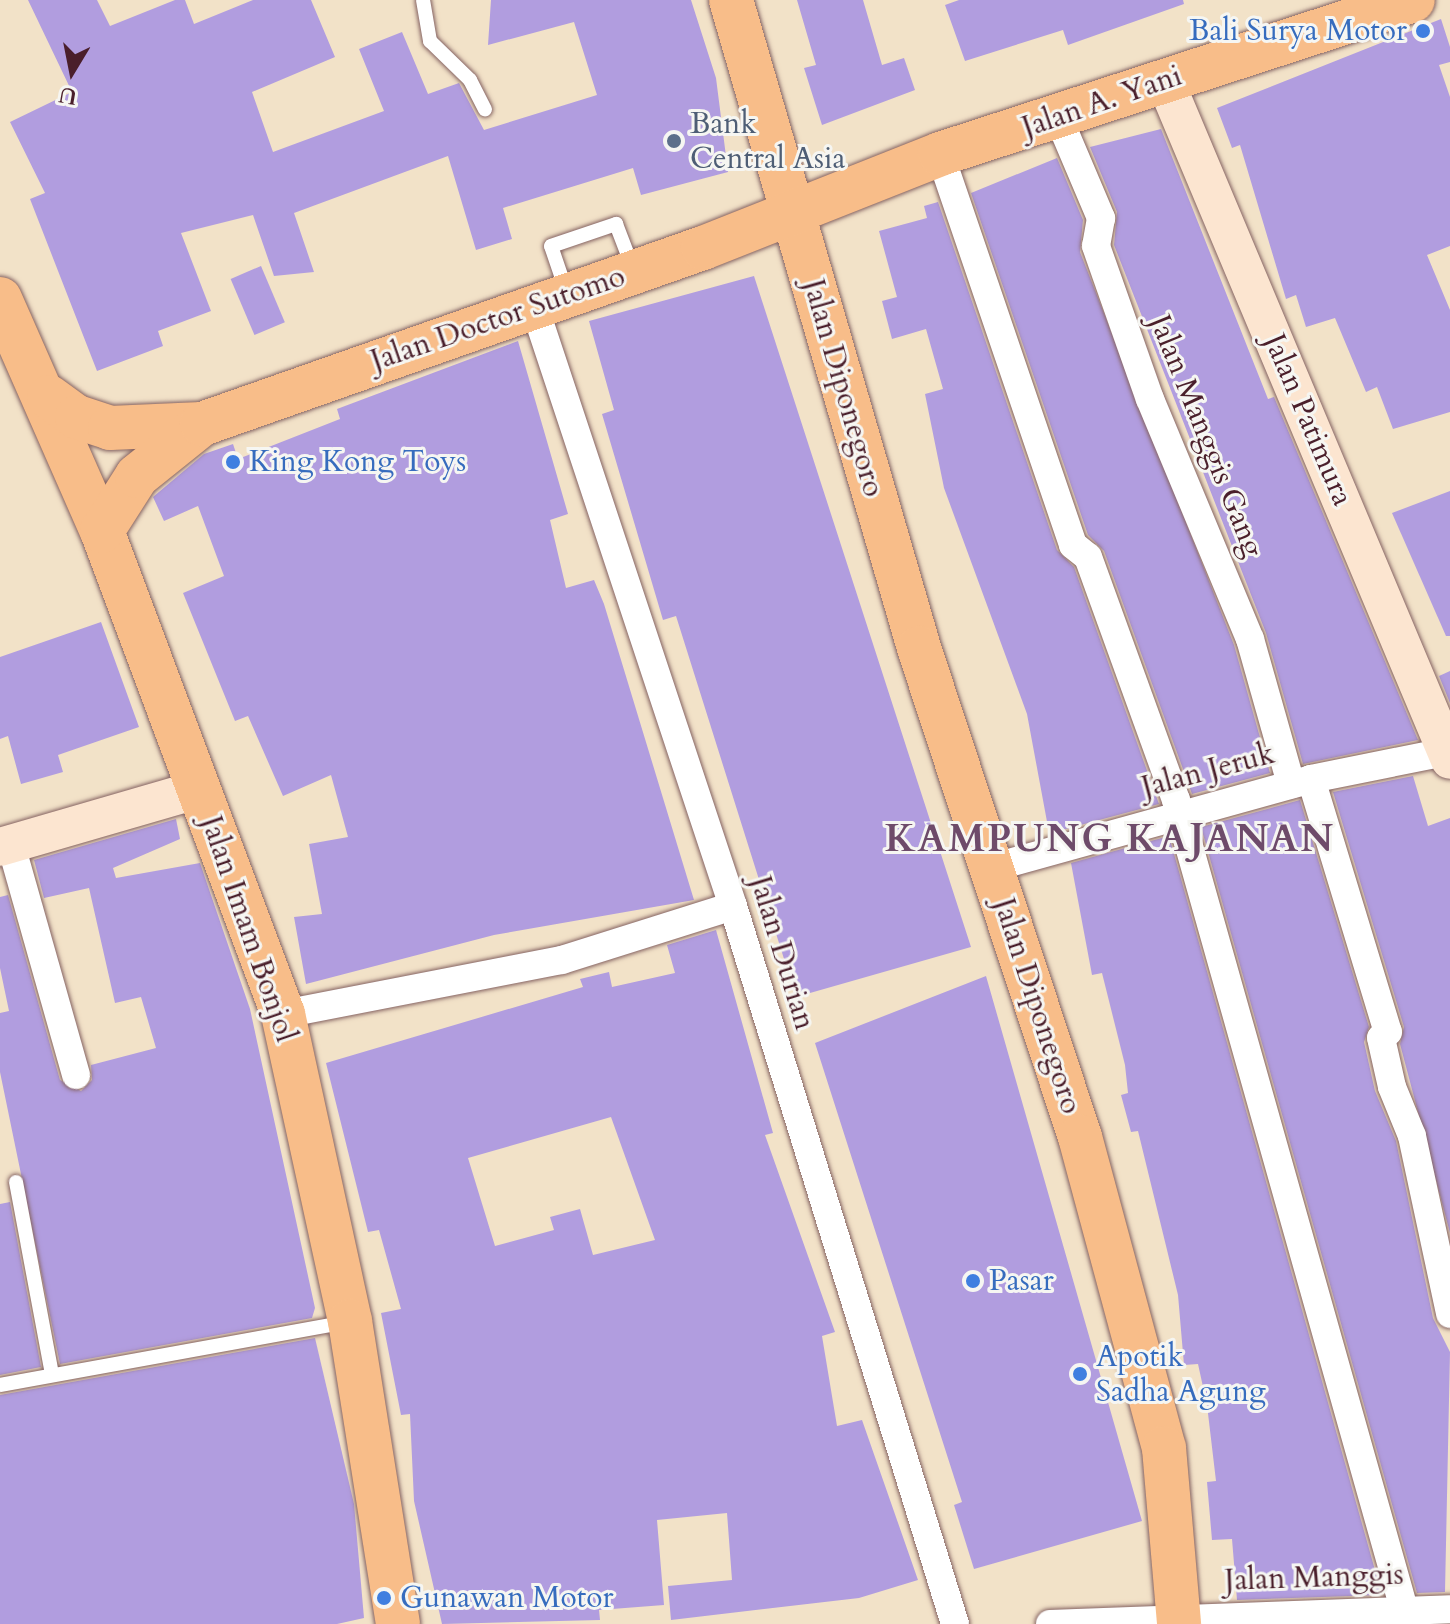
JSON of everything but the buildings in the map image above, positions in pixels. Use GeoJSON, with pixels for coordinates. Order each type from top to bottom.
{"type":"FeatureCollection","features":[{"type":"Feature","properties":{"kind":"highway","name":"Jalan Diponegoro"},"geometry":{"type":"LineString","coordinates":[[731,0],[794,213],[820,320],[991,868],[1080,1137],[1164,1448],[1179,1620]]}},
{"type":"Feature","properties":{"kind":"highway","name":"Jalan A. Yani"},"geometry":{"type":"LineString","coordinates":[[794,213],[940,154],[1059,119],[1413,0]]}},
{"type":"Feature","properties":{"kind":"highway","name":"Jalan Doctor Sutomo"},"geometry":{"type":"LineString","coordinates":[[49,397],[110,428],[202,424],[794,213]]}},
{"type":"Feature","properties":{"kind":"highway","name":"Jalan Imam Bonjol"},"geometry":{"type":"LineString","coordinates":[[0,299],[49,397],[283,1014],[350,1321],[398,1624]]}},
{"type":"Feature","properties":{"kind":"highway","name":"Jalan Doctor Sutomo"},"geometry":{"type":"LineString","coordinates":[[102,531],[137,476],[202,424]]}},
{"type":"Feature","properties":{"kind":"street","name":"Jalan Patimura"},"geometry":{"type":"LineString","coordinates":[[1165,81],[1449,754]]}},
{"type":"Feature","properties":{"kind":"street","name":"Jalan Manggis Gang"},"geometry":{"type":"LineString","coordinates":[[1059,119],[1101,218],[1096,246],[1150,399],[1250,639],[1388,1032],[1381,1038],[1392,1087],[1412,1136],[1450,1314]]}},
{"type":"Feature","properties":{"kind":"street"},"geometry":{"type":"LineString","coordinates":[[940,154],[1073,545],[1088,557],[1180,814],[1404,1609]]}},
{"type":"Feature","properties":{"kind":"street","name":"Jalan Durian"},"geometry":{"type":"LineString","coordinates":[[551,300],[733,906],[955,1624]]}},
{"type":"Feature","properties":{"kind":"street","name":"Jalan Jeruk"},"geometry":{"type":"LineString","coordinates":[[991,868],[1301,781],[1449,754]]}},
{"type":"Feature","properties":{"kind":"street"},"geometry":{"type":"LineString","coordinates":[[76,1075],[6,846],[199,789]]}},
{"type":"Feature","properties":{"kind":"street"},"geometry":{"type":"LineString","coordinates":[[283,1014],[562,960],[733,906]]}},
{"type":"Feature","properties":{"kind":"street","name":"Jalan Manggis"},"geometry":{"type":"LineString","coordinates":[[1050,1624],[1366,1620],[1404,1609],[1450,1609]]}},
{"type":"Feature","properties":{"kind":"lane"},"geometry":{"type":"LineString","coordinates":[[423,0],[430,41],[470,80],[485,109]]}},
{"type":"Feature","properties":{"kind":"lane"},"geometry":{"type":"LineString","coordinates":[[16,1182],[52,1374]]}},
{"type":"Feature","properties":{"kind":"lane"},"geometry":{"type":"LineString","coordinates":[[0,1385],[350,1321]]}},
{"type":"Feature","properties":{"kind":"place","name":"Bali Surya Motor"},"geometry":{"type":"Point","coordinates":[1423,31]}},
{"type":"Feature","properties":{"kind":"place","name":"Bank Central Asia"},"geometry":{"type":"Point","coordinates":[674,141]}},
{"type":"Feature","properties":{"kind":"place","name":"King Kong Toys"},"geometry":{"type":"Point","coordinates":[233,462]}},
{"type":"Feature","properties":{"kind":"place","name":"Pasar"},"geometry":{"type":"Point","coordinates":[973,1281]}},
{"type":"Feature","properties":{"kind":"place","name":"Apotik Sadha Agung"},"geometry":{"type":"Point","coordinates":[1080,1374]}},
{"type":"Feature","properties":{"kind":"place","name":"Gunawan Motor"},"geometry":{"type":"Point","coordinates":[384,1598]}},
{"type":"Feature","properties":{"kind":"district","name":"KAMPUNG KAJANAN"},"geometry":{"type":"Point","coordinates":[1110,840]}}]}
